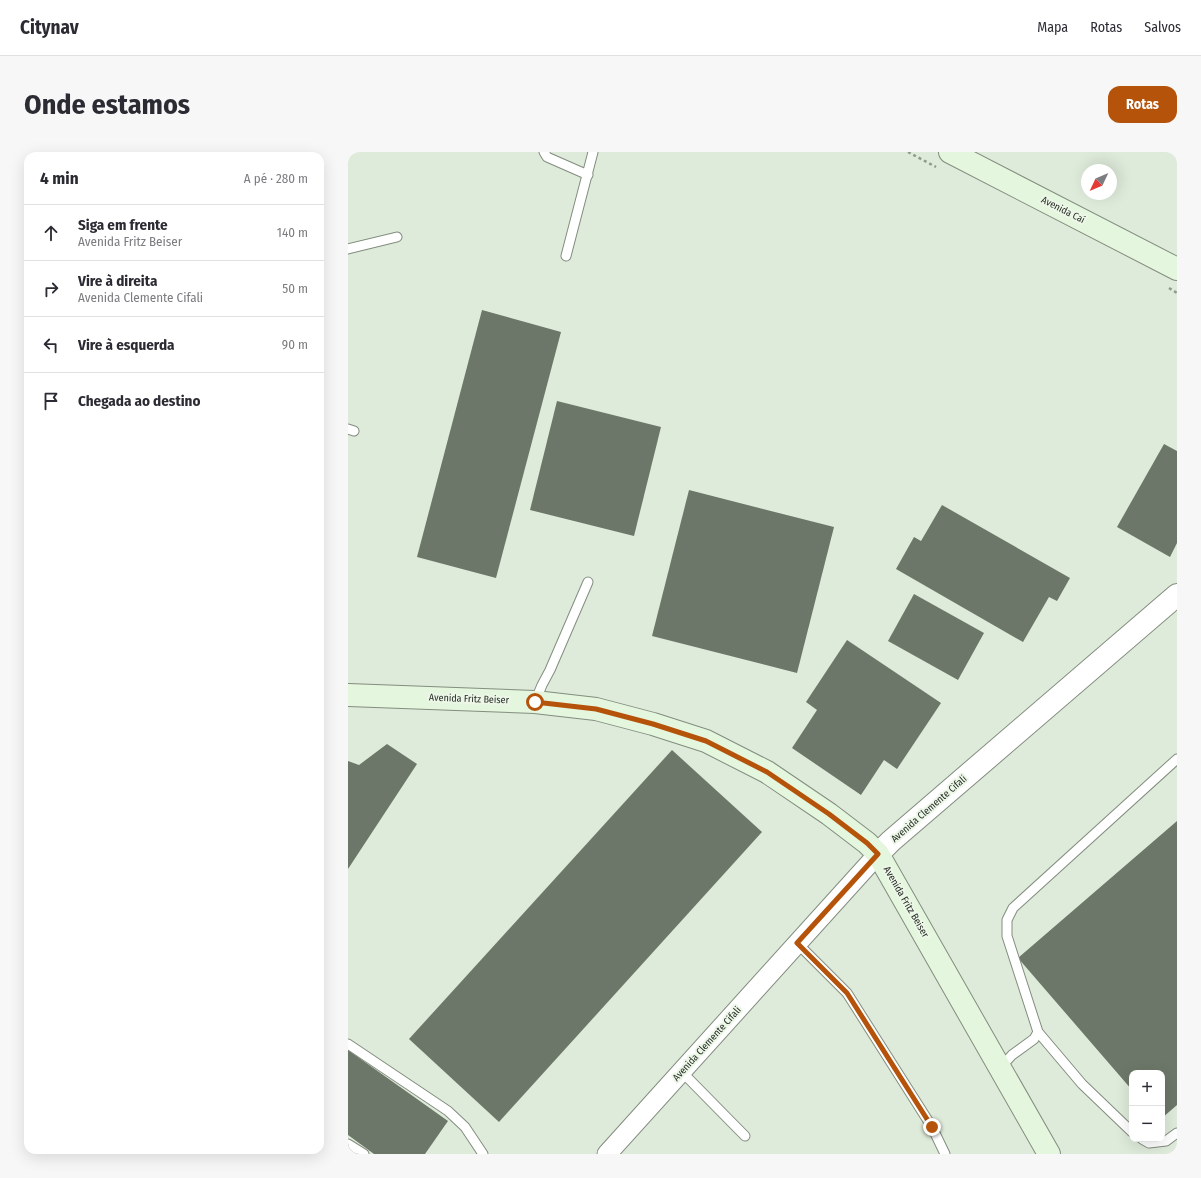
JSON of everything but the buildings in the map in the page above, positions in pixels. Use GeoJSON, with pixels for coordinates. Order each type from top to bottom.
{"type":"FeatureCollection","features":[{"type":"Feature","properties":{"kind":"main road","name":"Avenida Caí"},"geometry":{"type":"LineString","coordinates":[[950,152],[1177,269]]}},
{"type":"Feature","properties":{"kind":"main road","name":"Avenida Fritz Beiser"},"geometry":{"type":"LineString","coordinates":[[348,695],[535,702],[596,709],[653,724],[706,741],[767,772],[829,814],[867,843],[878,854],[1049,1154]]}},
{"type":"Feature","properties":{"kind":"street","name":"Avenida Clemente Cifali"},"geometry":{"type":"LineString","coordinates":[[607,1154],[891,841],[1177,595]]}},
{"type":"Feature","properties":{"kind":"lane"},"geometry":{"type":"LineString","coordinates":[[544,152],[547,157],[588,175]]}},
{"type":"Feature","properties":{"kind":"lane"},"geometry":{"type":"LineString","coordinates":[[566,256],[593,152]]}},
{"type":"Feature","properties":{"kind":"lane"},"geometry":{"type":"LineString","coordinates":[[348,249],[397,237]]}},
{"type":"Feature","properties":{"kind":"lane"},"geometry":{"type":"LineString","coordinates":[[535,702],[588,582]]}},
{"type":"Feature","properties":{"kind":"lane"},"geometry":{"type":"LineString","coordinates":[[1129,1129],[1082,1084],[1038,1032],[1007,936],[1006,920],[1013,908],[1019,902],[1177,759]]}},
{"type":"Feature","properties":{"kind":"lane"},"geometry":{"type":"LineString","coordinates":[[797,943],[847,993],[932,1127],[945,1154]]}},
{"type":"Feature","properties":{"kind":"lane"},"geometry":{"type":"LineString","coordinates":[[1000,1068],[1012,1055],[1034,1039],[1038,1032]]}},
{"type":"Feature","properties":{"kind":"lane"},"geometry":{"type":"LineString","coordinates":[[348,1044],[448,1111],[465,1127],[483,1154]]}},
{"type":"Feature","properties":{"kind":"lane"},"geometry":{"type":"LineString","coordinates":[[682,1072],[745,1136]]}},
{"type":"Feature","properties":{"kind":"lane"},"geometry":{"type":"LineString","coordinates":[[1165,1141],[1177,1133]]}},
{"type":"Feature","properties":{"kind":"lane"},"geometry":{"type":"LineString","coordinates":[[1147,1142],[1158,1142]]}},
{"type":"Feature","properties":{"kind":"lane"},"geometry":{"type":"LineString","coordinates":[[348,1144],[364,1154]]}},
{"type":"Feature","properties":{"kind":"route"},"geometry":{"type":"LineString","coordinates":[[535,702],[596,709],[653,724],[706,741],[767,772],[829,814],[867,843],[878,854],[797,943],[847,993],[932,1127]]}}]}
